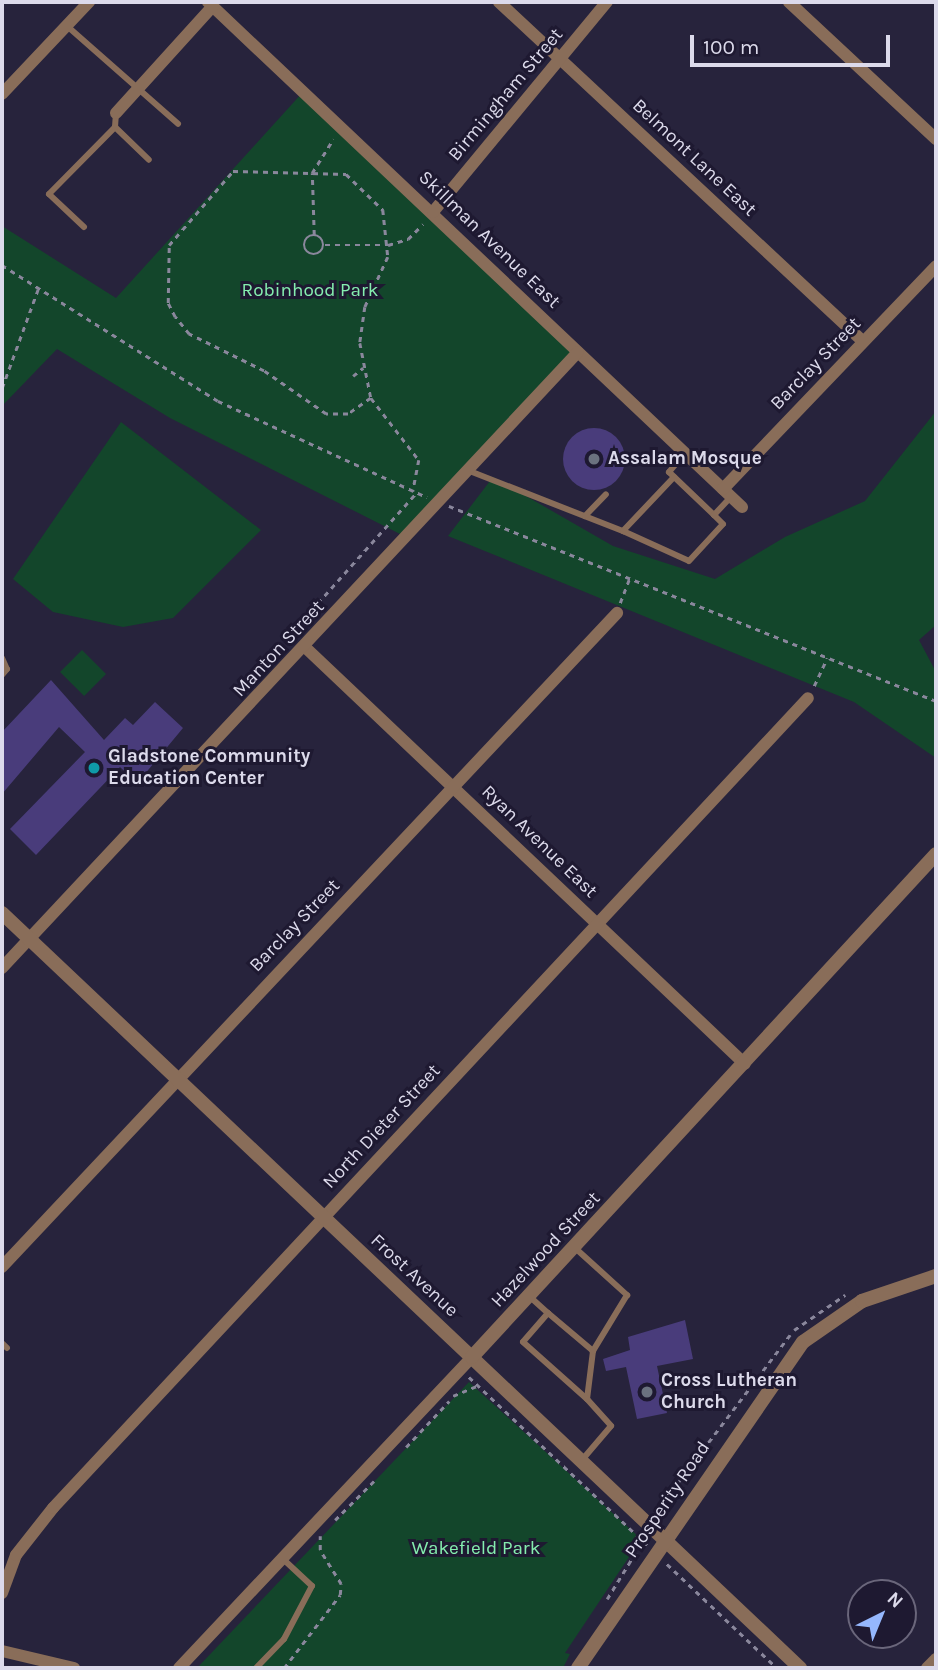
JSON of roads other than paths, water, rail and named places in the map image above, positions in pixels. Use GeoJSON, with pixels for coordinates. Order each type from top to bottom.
{"type":"FeatureCollection","features":[{"type":"Feature","properties":{"kind":"street"},"geometry":{"type":"LineString","coordinates":[[2,94],[89,2]]}},
{"type":"Feature","properties":{"kind":"street","name":"Belmont Lane East"},"geometry":{"type":"LineString","coordinates":[[499,2],[863,342]]}},
{"type":"Feature","properties":{"kind":"street","name":"Birmingham Street"},"geometry":{"type":"LineString","coordinates":[[433,212],[607,2]]}},
{"type":"Feature","properties":{"kind":"street"},"geometry":{"type":"LineString","coordinates":[[789,2],[936,139]]}},
{"type":"Feature","properties":{"kind":"street"},"geometry":{"type":"LineString","coordinates":[[116,113],[210,4]]}},
{"type":"Feature","properties":{"kind":"street","name":"Skillman Avenue East"},"geometry":{"type":"LineString","coordinates":[[210,4],[742,507]]}},
{"type":"Feature","properties":{"kind":"street","name":"Barclay Street"},"geometry":{"type":"LineString","coordinates":[[727,493],[863,342],[936,266]]}},
{"type":"Feature","properties":{"kind":"street","name":"Manton Street"},"geometry":{"type":"LineString","coordinates":[[2,968],[307,649],[467,470],[578,352]]}},
{"type":"Feature","properties":{"kind":"street","name":"Barclay Street"},"geometry":{"type":"LineString","coordinates":[[2,1267],[175,1077],[454,788],[617,613]]}},
{"type":"Feature","properties":{"kind":"street","name":"Ryan Avenue East"},"geometry":{"type":"LineString","coordinates":[[307,649],[745,1064]]}},
{"type":"Feature","properties":{"kind":"street","name":"North Dieter Street"},"geometry":{"type":"LineString","coordinates":[[2,1593],[16,1555],[53,1508],[808,698]]}},
{"type":"Feature","properties":{"kind":"street","name":"Hazelwood Street"},"geometry":{"type":"LineString","coordinates":[[179,1668],[745,1064],[936,854]]}},
{"type":"Feature","properties":{"kind":"street","name":"Frost Avenue"},"geometry":{"type":"LineString","coordinates":[[2,913],[800,1668]]}},
{"type":"Feature","properties":{"kind":"street","name":"Prosperity Road"},"geometry":{"type":"LineString","coordinates":[[578,1668],[664,1539],[803,1342],[862,1301],[936,1276]]}},
{"type":"Feature","properties":{"kind":"street"},"geometry":{"type":"LineString","coordinates":[[2,1651],[74,1668]]}},
{"type":"Feature","properties":{"kind":"street"},"geometry":{"type":"LineString","coordinates":[[927,1668],[936,1658]]}},
{"type":"Feature","properties":{"kind":"lane"},"geometry":{"type":"LineString","coordinates":[[66,26],[177,124]]}},
{"type":"Feature","properties":{"kind":"lane"},"geometry":{"type":"LineString","coordinates":[[84,227],[49,194],[115,127],[116,113]]}},
{"type":"Feature","properties":{"kind":"lane"},"geometry":{"type":"LineString","coordinates":[[115,127],[149,160]]}},
{"type":"Feature","properties":{"kind":"lane"},"geometry":{"type":"LineString","coordinates":[[467,470],[623,531],[689,561],[723,524],[669,472],[685,453]]}},
{"type":"Feature","properties":{"kind":"lane"},"geometry":{"type":"LineString","coordinates":[[623,531],[674,477]]}},
{"type":"Feature","properties":{"kind":"lane"},"geometry":{"type":"LineString","coordinates":[[714,515],[727,493]]}},
{"type":"Feature","properties":{"kind":"lane"},"geometry":{"type":"LineString","coordinates":[[585,516],[606,494]]}},
{"type":"Feature","properties":{"kind":"lane"},"geometry":{"type":"LineString","coordinates":[[2,658],[2,675]]}},
{"type":"Feature","properties":{"kind":"lane"},"geometry":{"type":"LineString","coordinates":[[574,1247],[627,1295],[593,1351],[587,1399]]}},
{"type":"Feature","properties":{"kind":"lane"},"geometry":{"type":"LineString","coordinates":[[529,1296],[593,1351]]}},
{"type":"Feature","properties":{"kind":"lane"},"geometry":{"type":"LineString","coordinates":[[548,1313],[523,1342],[587,1399],[611,1426],[582,1461]]}},
{"type":"Feature","properties":{"kind":"lane"},"geometry":{"type":"LineString","coordinates":[[256,1668],[284,1639],[312,1586],[283,1559]]}},
{"type":"Feature","properties":{"kind":"place","name":"Assalam Mosque"},"geometry":{"type":"Point","coordinates":[594,459]}},
{"type":"Feature","properties":{"kind":"place","name":"Gladstone Community Education Center"},"geometry":{"type":"Point","coordinates":[94,768]}},
{"type":"Feature","properties":{"kind":"place","name":"Cross Lutheran Church"},"geometry":{"type":"Point","coordinates":[647,1392]}},
{"type":"Feature","properties":{"kind":"park label","name":"Robinhood Park"},"geometry":{"type":"Point","coordinates":[310,291]}},
{"type":"Feature","properties":{"kind":"park label","name":"Wakefield Park"},"geometry":{"type":"Point","coordinates":[476,1549]}}]}
